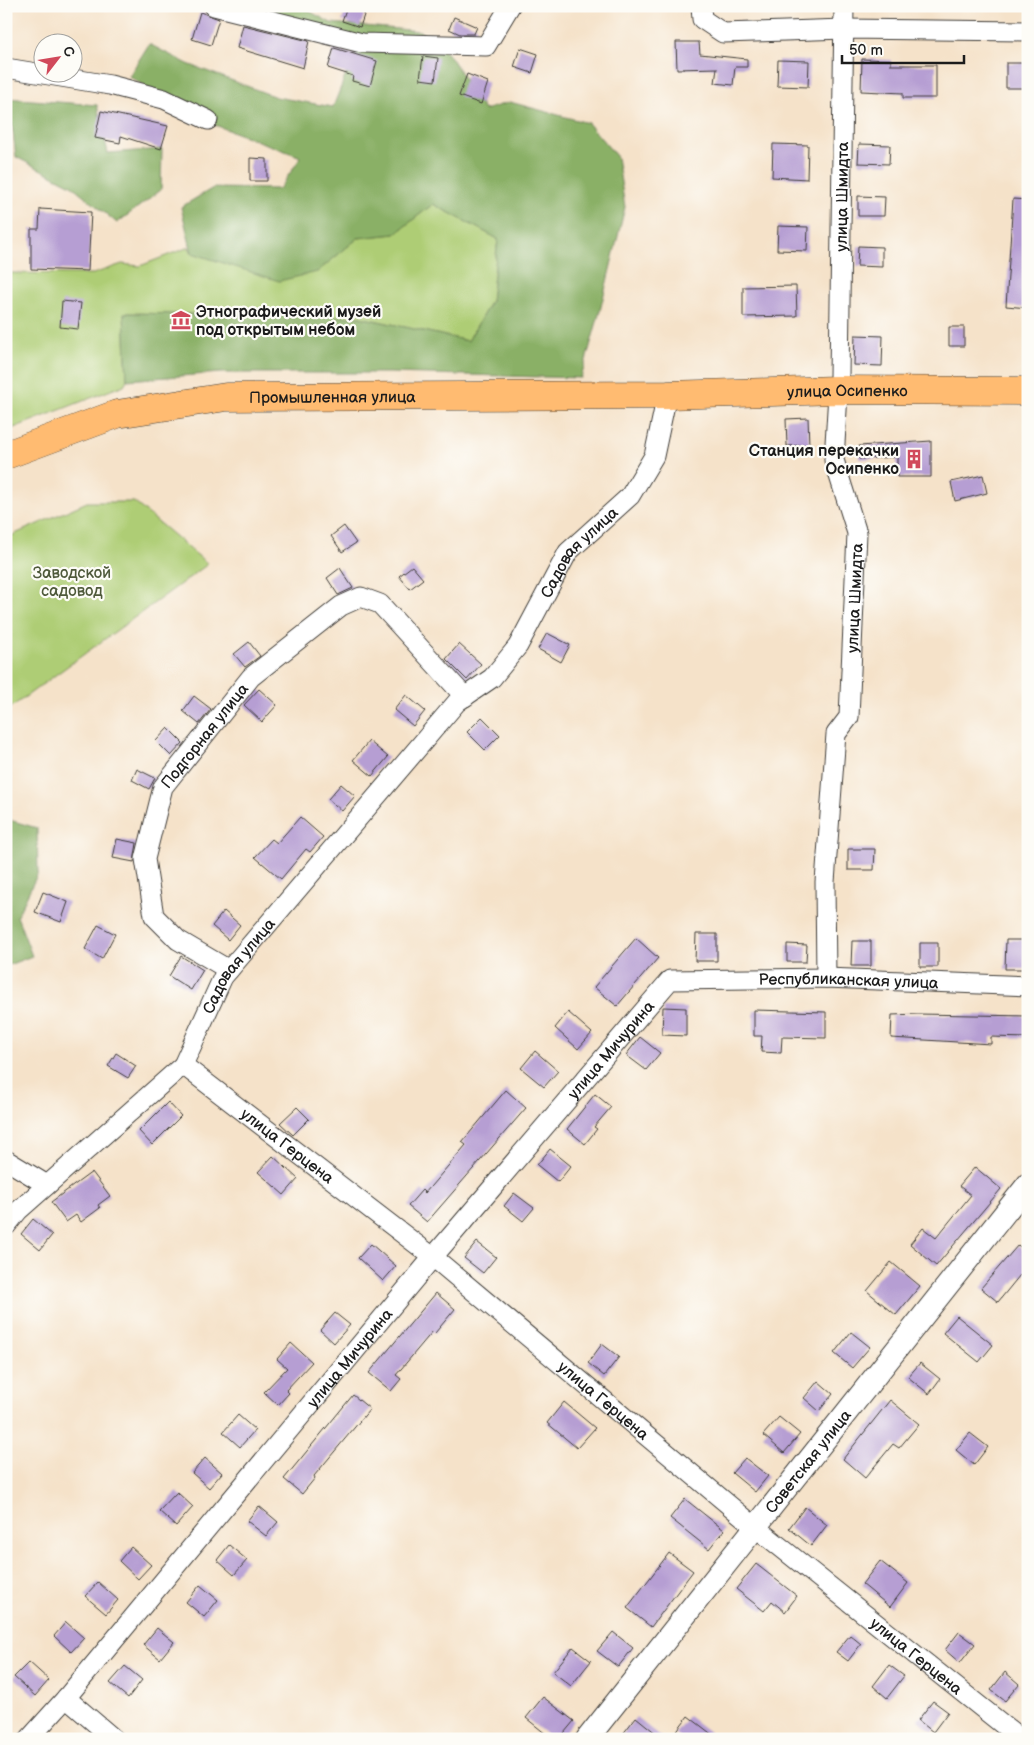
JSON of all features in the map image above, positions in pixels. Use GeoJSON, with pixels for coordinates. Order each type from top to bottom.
{"type":"FeatureCollection","features":[{"type":"Feature","properties":{"kind":"main road","name":"улица Осипенко"},"geometry":{"type":"LineString","coordinates":[[667,395],[837,390],[1028,391]]}},
{"type":"Feature","properties":{"kind":"main road","name":"Промышленная улица"},"geometry":{"type":"LineString","coordinates":[[6,454],[117,414],[226,397],[667,395]]}},
{"type":"Feature","properties":{"kind":"street"},"geometry":{"type":"LineString","coordinates":[[214,6],[362,43],[486,46],[510,6]]}},
{"type":"Feature","properties":{"kind":"street","name":"улица Шмидта"},"geometry":{"type":"LineString","coordinates":[[826,978],[825,882],[836,734],[849,717],[857,533],[834,460],[844,6]]}},
{"type":"Feature","properties":{"kind":"street"},"geometry":{"type":"LineString","coordinates":[[701,13],[723,33],[844,29],[1028,31]]}},
{"type":"Feature","properties":{"kind":"street"},"geometry":{"type":"LineString","coordinates":[[6,68],[88,82],[164,99],[208,120]]}},
{"type":"Feature","properties":{"kind":"street","name":"Садовая улица"},"geometry":{"type":"LineString","coordinates":[[6,1226],[18,1211],[183,1065],[223,977],[444,717],[465,697],[492,678],[518,646],[568,552],[630,496],[654,456],[667,395]]}},
{"type":"Feature","properties":{"kind":"street","name":"Подгорная улица"},"geometry":{"type":"LineString","coordinates":[[229,970],[178,940],[154,916],[145,860],[163,786],[251,677],[341,606],[361,597],[380,604],[465,697]]}},
{"type":"Feature","properties":{"kind":"street","name":"Республиканская улица"},"geometry":{"type":"LineString","coordinates":[[670,980],[826,978],[1028,986]]}},
{"type":"Feature","properties":{"kind":"street","name":"улица Мичурина"},"geometry":{"type":"LineString","coordinates":[[29,1739],[66,1698],[433,1257],[670,980]]}},
{"type":"Feature","properties":{"kind":"street","name":"улица Герцена"},"geometry":{"type":"LineString","coordinates":[[183,1065],[433,1257],[754,1526],[1021,1739]]}},
{"type":"Feature","properties":{"kind":"street"},"geometry":{"type":"LineString","coordinates":[[6,1160],[47,1185]]}},
{"type":"Feature","properties":{"kind":"street","name":"Советская улица"},"geometry":{"type":"LineString","coordinates":[[587,1739],[754,1526],[1028,1184]]}},
{"type":"Feature","properties":{"kind":"street"},"geometry":{"type":"LineString","coordinates":[[66,1698],[114,1739]]}},
{"type":"Feature","properties":{"kind":"green space"},"geometry":{"type":"Polygon","coordinates":[[[236,6],[300,6],[331,23],[420,31],[451,57],[484,110],[510,102],[588,123],[617,157],[625,207],[600,311],[581,378],[388,373],[221,373],[127,380],[124,313],[360,317],[468,341],[491,301],[498,239],[433,204],[395,234],[358,238],[317,272],[279,281],[192,253],[181,207],[213,188],[279,189],[301,157],[188,115],[129,76],[149,44],[188,64],[276,97],[333,107],[358,44],[236,6]]]}},
{"type":"Feature","properties":{"kind":"green space"},"geometry":{"type":"Polygon","coordinates":[[[6,98],[97,105],[108,153],[162,149],[161,190],[117,223],[71,185],[16,157],[12,124],[6,122],[6,98]]]}},
{"type":"Feature","properties":{"kind":"green space"},"geometry":{"type":"Polygon","coordinates":[[[433,204],[498,239],[491,301],[468,341],[360,317],[124,313],[127,380],[124,385],[6,431],[6,273],[93,274],[122,264],[140,266],[189,247],[192,253],[317,272],[358,238],[395,234],[433,204]]]}},
{"type":"Feature","properties":{"kind":"green space","name":"Заводской садовод"},"geometry":{"type":"Polygon","coordinates":[[[87,502],[134,502],[208,564],[6,711],[6,538],[87,502]]]}},
{"type":"Feature","properties":{"kind":"green space"},"geometry":{"type":"Polygon","coordinates":[[[6,819],[37,828],[38,873],[17,916],[32,956],[6,966],[6,819]]]}},
{"type":"Feature","properties":{"kind":"building"},"geometry":{"type":"Polygon","coordinates":[[[347,6],[366,9],[360,27],[342,21],[347,6]]]}},
{"type":"Feature","properties":{"kind":"building"},"geometry":{"type":"Polygon","coordinates":[[[200,12],[219,19],[211,45],[192,39],[200,12]]]}},
{"type":"Feature","properties":{"kind":"building"},"geometry":{"type":"Polygon","coordinates":[[[454,17],[477,27],[474,34],[460,34],[449,29],[454,17]]]}},
{"type":"Feature","properties":{"kind":"building"},"geometry":{"type":"Polygon","coordinates":[[[243,25],[309,41],[303,68],[237,48],[243,25]]]}},
{"type":"Feature","properties":{"kind":"building"},"geometry":{"type":"Polygon","coordinates":[[[676,42],[699,42],[700,54],[747,59],[747,67],[735,67],[733,85],[715,83],[717,68],[677,69],[676,42]]]}},
{"type":"Feature","properties":{"kind":"building"},"geometry":{"type":"Polygon","coordinates":[[[334,48],[377,61],[370,86],[352,81],[353,76],[328,68],[334,48]]]}},
{"type":"Feature","properties":{"kind":"building"},"geometry":{"type":"Polygon","coordinates":[[[520,48],[538,54],[532,73],[514,67],[520,48]]]}},
{"type":"Feature","properties":{"kind":"building"},"geometry":{"type":"Polygon","coordinates":[[[423,56],[438,58],[435,81],[420,79],[423,56]]]}},
{"type":"Feature","properties":{"kind":"building"},"geometry":{"type":"Polygon","coordinates":[[[862,59],[891,60],[891,65],[936,65],[936,98],[903,98],[903,93],[861,91],[862,59]]]}},
{"type":"Feature","properties":{"kind":"building"},"geometry":{"type":"Polygon","coordinates":[[[778,60],[809,61],[808,87],[777,86],[778,60]]]}},
{"type":"Feature","properties":{"kind":"building"},"geometry":{"type":"Polygon","coordinates":[[[1006,63],[1027,63],[1027,88],[1006,88],[1006,63]]]}},
{"type":"Feature","properties":{"kind":"building"},"geometry":{"type":"Polygon","coordinates":[[[467,74],[488,82],[481,104],[459,96],[467,74]]]}},
{"type":"Feature","properties":{"kind":"building"},"geometry":{"type":"Polygon","coordinates":[[[101,111],[168,126],[161,149],[121,136],[120,143],[95,138],[101,111]]]}},
{"type":"Feature","properties":{"kind":"building"},"geometry":{"type":"Polygon","coordinates":[[[773,144],[808,145],[807,179],[772,177],[773,144]]]}},
{"type":"Feature","properties":{"kind":"building"},"geometry":{"type":"Polygon","coordinates":[[[859,144],[890,145],[889,164],[858,163],[859,144]]]}},
{"type":"Feature","properties":{"kind":"building"},"geometry":{"type":"Polygon","coordinates":[[[250,158],[267,159],[267,181],[250,181],[250,158]]]}},
{"type":"Feature","properties":{"kind":"building"},"geometry":{"type":"Polygon","coordinates":[[[858,196],[885,197],[884,216],[858,216],[858,196]]]}},
{"type":"Feature","properties":{"kind":"building"},"geometry":{"type":"Polygon","coordinates":[[[1013,199],[1028,200],[1028,308],[1006,306],[1013,199]]]}},
{"type":"Feature","properties":{"kind":"building"},"geometry":{"type":"Polygon","coordinates":[[[40,209],[91,212],[88,271],[31,269],[31,229],[39,229],[40,209]]]}},
{"type":"Feature","properties":{"kind":"building"},"geometry":{"type":"Polygon","coordinates":[[[778,226],[808,227],[807,251],[777,250],[778,226]]]}},
{"type":"Feature","properties":{"kind":"building"},"geometry":{"type":"Polygon","coordinates":[[[858,246],[882,247],[882,267],[857,266],[858,246]]]}},
{"type":"Feature","properties":{"kind":"building"},"geometry":{"type":"Polygon","coordinates":[[[796,286],[797,316],[743,317],[743,287],[796,286]]]}},
{"type":"Feature","properties":{"kind":"building"},"geometry":{"type":"Polygon","coordinates":[[[62,301],[81,303],[78,329],[60,327],[62,301]]]}},
{"type":"Feature","properties":{"kind":"building"},"geometry":{"type":"Polygon","coordinates":[[[949,327],[964,327],[964,346],[949,346],[949,327]]]}},
{"type":"Feature","properties":{"kind":"building"},"geometry":{"type":"Polygon","coordinates":[[[855,335],[883,336],[882,366],[854,365],[855,335]]]}},
{"type":"Feature","properties":{"kind":"building"},"geometry":{"type":"Polygon","coordinates":[[[808,418],[809,445],[787,446],[786,419],[808,418]]]}},
{"type":"Feature","properties":{"kind":"building","name":"Станция перекачки Осипенко"},"geometry":{"type":"Polygon","coordinates":[[[931,441],[931,477],[897,477],[897,457],[859,459],[859,446],[931,441]]]}},
{"type":"Feature","properties":{"kind":"building"},"geometry":{"type":"Polygon","coordinates":[[[983,475],[987,493],[955,501],[951,482],[983,475]]]}},
{"type":"Feature","properties":{"kind":"building"},"geometry":{"type":"Polygon","coordinates":[[[344,526],[356,543],[342,552],[331,536],[344,526]]]}},
{"type":"Feature","properties":{"kind":"building"},"geometry":{"type":"Polygon","coordinates":[[[412,566],[423,579],[410,589],[399,576],[412,566]]]}},
{"type":"Feature","properties":{"kind":"building"},"geometry":{"type":"Polygon","coordinates":[[[340,568],[353,588],[338,595],[327,578],[340,568]]]}},
{"type":"Feature","properties":{"kind":"building"},"geometry":{"type":"Polygon","coordinates":[[[547,633],[570,645],[561,662],[538,649],[547,633]]]}},
{"type":"Feature","properties":{"kind":"building"},"geometry":{"type":"Polygon","coordinates":[[[249,642],[260,656],[245,667],[234,654],[249,642]]]}},
{"type":"Feature","properties":{"kind":"building"},"geometry":{"type":"Polygon","coordinates":[[[459,644],[481,664],[467,680],[446,659],[459,644]]]}},
{"type":"Feature","properties":{"kind":"building"},"geometry":{"type":"Polygon","coordinates":[[[259,689],[277,705],[262,722],[244,705],[259,689]]]}},
{"type":"Feature","properties":{"kind":"building"},"geometry":{"type":"Polygon","coordinates":[[[406,695],[425,711],[413,726],[394,710],[406,695]]]}},
{"type":"Feature","properties":{"kind":"building"},"geometry":{"type":"Polygon","coordinates":[[[194,696],[211,709],[199,724],[183,711],[194,696]]]}},
{"type":"Feature","properties":{"kind":"building"},"geometry":{"type":"Polygon","coordinates":[[[482,717],[500,735],[485,750],[467,732],[482,717]]]}},
{"type":"Feature","properties":{"kind":"building"},"geometry":{"type":"Polygon","coordinates":[[[168,728],[183,743],[171,756],[156,741],[168,728]]]}},
{"type":"Feature","properties":{"kind":"building"},"geometry":{"type":"Polygon","coordinates":[[[369,741],[388,757],[372,776],[353,760],[369,741]]]}},
{"type":"Feature","properties":{"kind":"building"},"geometry":{"type":"Polygon","coordinates":[[[137,769],[155,778],[149,789],[132,780],[137,769]]]}},
{"type":"Feature","properties":{"kind":"building"},"geometry":{"type":"Polygon","coordinates":[[[341,784],[355,796],[342,811],[328,799],[341,784]]]}},
{"type":"Feature","properties":{"kind":"building"},"geometry":{"type":"Polygon","coordinates":[[[300,817],[323,837],[310,852],[306,849],[281,879],[255,857],[272,839],[277,843],[300,817]]]}},
{"type":"Feature","properties":{"kind":"building"},"geometry":{"type":"Polygon","coordinates":[[[117,839],[137,843],[134,862],[113,858],[117,839]]]}},
{"type":"Feature","properties":{"kind":"building"},"geometry":{"type":"Polygon","coordinates":[[[848,849],[875,849],[874,870],[848,870],[848,849]]]}},
{"type":"Feature","properties":{"kind":"building"},"geometry":{"type":"Polygon","coordinates":[[[43,892],[68,902],[61,922],[35,912],[43,892]]]}},
{"type":"Feature","properties":{"kind":"building"},"geometry":{"type":"Polygon","coordinates":[[[224,911],[240,925],[228,940],[212,926],[224,911]]]}},
{"type":"Feature","properties":{"kind":"building"},"geometry":{"type":"Polygon","coordinates":[[[98,925],[115,934],[102,959],[85,949],[98,925]]]}},
{"type":"Feature","properties":{"kind":"building"},"geometry":{"type":"Polygon","coordinates":[[[696,934],[717,934],[717,961],[695,961],[696,934]]]}},
{"type":"Feature","properties":{"kind":"building"},"geometry":{"type":"Polygon","coordinates":[[[636,938],[658,958],[617,1006],[594,987],[636,938]]]}},
{"type":"Feature","properties":{"kind":"building"},"geometry":{"type":"Polygon","coordinates":[[[1006,940],[1026,940],[1025,969],[1005,969],[1006,940]]]}},
{"type":"Feature","properties":{"kind":"building"},"geometry":{"type":"Polygon","coordinates":[[[852,941],[871,941],[871,966],[851,966],[852,941]]]}},
{"type":"Feature","properties":{"kind":"building"},"geometry":{"type":"Polygon","coordinates":[[[920,943],[938,943],[938,967],[920,967],[920,943]]]}},
{"type":"Feature","properties":{"kind":"building"},"geometry":{"type":"Polygon","coordinates":[[[787,944],[807,945],[806,962],[787,962],[787,944]]]}},
{"type":"Feature","properties":{"kind":"building"},"geometry":{"type":"Polygon","coordinates":[[[181,956],[203,970],[191,990],[169,976],[181,956]]]}},
{"type":"Feature","properties":{"kind":"building"},"geometry":{"type":"Polygon","coordinates":[[[663,1007],[686,1008],[686,1036],[662,1035],[663,1007]]]}},
{"type":"Feature","properties":{"kind":"building"},"geometry":{"type":"Polygon","coordinates":[[[754,1010],[826,1012],[826,1038],[782,1037],[781,1053],[761,1052],[762,1036],[754,1036],[754,1010]]]}},
{"type":"Feature","properties":{"kind":"building"},"geometry":{"type":"Polygon","coordinates":[[[568,1012],[592,1033],[578,1049],[555,1028],[568,1012]]]}},
{"type":"Feature","properties":{"kind":"building"},"geometry":{"type":"Polygon","coordinates":[[[892,1015],[1028,1016],[1028,1038],[991,1037],[991,1044],[891,1038],[892,1015]]]}},
{"type":"Feature","properties":{"kind":"building"},"geometry":{"type":"Polygon","coordinates":[[[640,1037],[660,1053],[646,1070],[626,1055],[640,1037]]]}},
{"type":"Feature","properties":{"kind":"building"},"geometry":{"type":"Polygon","coordinates":[[[535,1051],[558,1071],[544,1087],[521,1068],[535,1051]]]}},
{"type":"Feature","properties":{"kind":"building"},"geometry":{"type":"Polygon","coordinates":[[[116,1053],[136,1066],[128,1078],[108,1066],[116,1053]]]}},
{"type":"Feature","properties":{"kind":"building"},"geometry":{"type":"Polygon","coordinates":[[[506,1090],[526,1108],[427,1222],[408,1206],[422,1190],[425,1193],[466,1145],[462,1142],[506,1090]]]}},
{"type":"Feature","properties":{"kind":"building"},"geometry":{"type":"Polygon","coordinates":[[[595,1094],[611,1107],[594,1127],[597,1129],[585,1144],[567,1129],[595,1094]]]}},
{"type":"Feature","properties":{"kind":"building"},"geometry":{"type":"Polygon","coordinates":[[[168,1102],[181,1116],[152,1145],[139,1131],[168,1102]]]}},
{"type":"Feature","properties":{"kind":"building"},"geometry":{"type":"Polygon","coordinates":[[[297,1107],[309,1119],[293,1135],[280,1123],[297,1107]]]}},
{"type":"Feature","properties":{"kind":"building"},"geometry":{"type":"Polygon","coordinates":[[[550,1149],[571,1166],[558,1182],[537,1165],[550,1149]]]}},
{"type":"Feature","properties":{"kind":"building"},"geometry":{"type":"Polygon","coordinates":[[[273,1156],[298,1179],[284,1195],[258,1172],[273,1156]]]}},
{"type":"Feature","properties":{"kind":"building"},"geometry":{"type":"Polygon","coordinates":[[[975,1167],[1001,1189],[936,1266],[910,1244],[923,1228],[936,1238],[971,1195],[959,1186],[975,1167]]]}},
{"type":"Feature","properties":{"kind":"building"},"geometry":{"type":"Polygon","coordinates":[[[92,1172],[110,1196],[98,1205],[100,1208],[81,1222],[76,1215],[66,1222],[51,1202],[92,1172]]]}},
{"type":"Feature","properties":{"kind":"building"},"geometry":{"type":"Polygon","coordinates":[[[514,1193],[534,1208],[523,1221],[504,1206],[514,1193]]]}},
{"type":"Feature","properties":{"kind":"building"},"geometry":{"type":"Polygon","coordinates":[[[33,1219],[52,1235],[40,1250],[21,1234],[33,1219]]]}},
{"type":"Feature","properties":{"kind":"building"},"geometry":{"type":"Polygon","coordinates":[[[477,1242],[496,1257],[483,1273],[464,1258],[477,1242]]]}},
{"type":"Feature","properties":{"kind":"building"},"geometry":{"type":"Polygon","coordinates":[[[371,1244],[396,1266],[383,1281],[358,1258],[371,1244]]]}},
{"type":"Feature","properties":{"kind":"building"},"geometry":{"type":"Polygon","coordinates":[[[1018,1245],[1028,1253],[1028,1270],[1022,1277],[1020,1275],[998,1302],[981,1288],[1018,1245]]]}},
{"type":"Feature","properties":{"kind":"building"},"geometry":{"type":"Polygon","coordinates":[[[891,1262],[920,1286],[896,1315],[867,1291],[891,1262]]]}},
{"type":"Feature","properties":{"kind":"building"},"geometry":{"type":"Polygon","coordinates":[[[436,1293],[455,1309],[435,1333],[433,1331],[396,1375],[401,1379],[391,1391],[369,1373],[436,1293]]]}},
{"type":"Feature","properties":{"kind":"building"},"geometry":{"type":"Polygon","coordinates":[[[335,1313],[350,1325],[334,1343],[320,1330],[335,1313]]]}},
{"type":"Feature","properties":{"kind":"building"},"geometry":{"type":"Polygon","coordinates":[[[957,1316],[993,1345],[979,1362],[943,1333],[957,1316]]]}},
{"type":"Feature","properties":{"kind":"building"},"geometry":{"type":"Polygon","coordinates":[[[851,1332],[870,1347],[852,1368],[834,1353],[851,1332]]]}},
{"type":"Feature","properties":{"kind":"building"},"geometry":{"type":"Polygon","coordinates":[[[291,1343],[312,1362],[286,1390],[289,1393],[278,1405],[264,1392],[287,1368],[277,1359],[291,1343]]]}},
{"type":"Feature","properties":{"kind":"building"},"geometry":{"type":"Polygon","coordinates":[[[602,1344],[619,1357],[604,1376],[588,1363],[602,1344]]]}},
{"type":"Feature","properties":{"kind":"building"},"geometry":{"type":"Polygon","coordinates":[[[920,1363],[940,1379],[929,1394],[908,1377],[920,1363]]]}},
{"type":"Feature","properties":{"kind":"building"},"geometry":{"type":"Polygon","coordinates":[[[818,1381],[833,1394],[819,1411],[804,1398],[818,1381]]]}},
{"type":"Feature","properties":{"kind":"building"},"geometry":{"type":"Polygon","coordinates":[[[353,1395],[370,1409],[314,1476],[315,1478],[302,1494],[284,1479],[353,1395]]]}},
{"type":"Feature","properties":{"kind":"building"},"geometry":{"type":"Polygon","coordinates":[[[890,1400],[919,1424],[899,1448],[893,1444],[865,1478],[843,1459],[890,1400]]]}},
{"type":"Feature","properties":{"kind":"building"},"geometry":{"type":"Polygon","coordinates":[[[564,1402],[595,1428],[577,1448],[547,1423],[564,1402]]]}},
{"type":"Feature","properties":{"kind":"building"},"geometry":{"type":"Polygon","coordinates":[[[238,1415],[255,1430],[240,1447],[223,1432],[238,1415]]]}},
{"type":"Feature","properties":{"kind":"building"},"geometry":{"type":"Polygon","coordinates":[[[779,1417],[800,1434],[784,1453],[763,1435],[779,1417]]]}},
{"type":"Feature","properties":{"kind":"building"},"geometry":{"type":"Polygon","coordinates":[[[970,1433],[988,1447],[974,1465],[956,1450],[970,1433]]]}},
{"type":"Feature","properties":{"kind":"building"},"geometry":{"type":"Polygon","coordinates":[[[205,1458],[222,1473],[209,1488],[192,1473],[205,1458]]]}},
{"type":"Feature","properties":{"kind":"building"},"geometry":{"type":"Polygon","coordinates":[[[745,1458],[768,1476],[755,1492],[732,1473],[745,1458]]]}},
{"type":"Feature","properties":{"kind":"building"},"geometry":{"type":"Polygon","coordinates":[[[177,1492],[193,1507],[176,1526],[159,1511],[177,1492]]]}},
{"type":"Feature","properties":{"kind":"building"},"geometry":{"type":"Polygon","coordinates":[[[685,1499],[724,1530],[709,1549],[670,1518],[685,1499]]]}},
{"type":"Feature","properties":{"kind":"building"},"geometry":{"type":"Polygon","coordinates":[[[259,1506],[278,1522],[266,1536],[247,1521],[259,1506]]]}},
{"type":"Feature","properties":{"kind":"building"},"geometry":{"type":"Polygon","coordinates":[[[805,1507],[827,1525],[811,1546],[789,1528],[805,1507]]]}},
{"type":"Feature","properties":{"kind":"building"},"geometry":{"type":"Polygon","coordinates":[[[229,1545],[247,1560],[234,1575],[217,1560],[229,1545]]]}},
{"type":"Feature","properties":{"kind":"building"},"geometry":{"type":"Polygon","coordinates":[[[131,1547],[151,1565],[138,1579],[119,1561],[131,1547]]]}},
{"type":"Feature","properties":{"kind":"building"},"geometry":{"type":"Polygon","coordinates":[[[669,1553],[693,1571],[651,1627],[627,1608],[669,1553]]]}},
{"type":"Feature","properties":{"kind":"building"},"geometry":{"type":"Polygon","coordinates":[[[880,1561],[908,1583],[890,1607],[862,1584],[880,1561]]]}},
{"type":"Feature","properties":{"kind":"building"},"geometry":{"type":"Polygon","coordinates":[[[756,1564],[797,1596],[785,1612],[772,1601],[764,1611],[736,1589],[756,1564]]]}},
{"type":"Feature","properties":{"kind":"building"},"geometry":{"type":"Polygon","coordinates":[[[98,1582],[118,1600],[106,1614],[85,1596],[98,1582]]]}},
{"type":"Feature","properties":{"kind":"building"},"geometry":{"type":"Polygon","coordinates":[[[200,1585],[218,1600],[204,1617],[186,1602],[200,1585]]]}},
{"type":"Feature","properties":{"kind":"building"},"geometry":{"type":"Polygon","coordinates":[[[66,1622],[84,1638],[71,1652],[54,1636],[66,1622]]]}},
{"type":"Feature","properties":{"kind":"building"},"geometry":{"type":"Polygon","coordinates":[[[157,1628],[174,1642],[160,1659],[143,1645],[157,1628]]]}},
{"type":"Feature","properties":{"kind":"building"},"geometry":{"type":"Polygon","coordinates":[[[613,1632],[633,1648],[618,1667],[597,1651],[613,1632]]]}},
{"type":"Feature","properties":{"kind":"building"},"geometry":{"type":"Polygon","coordinates":[[[959,1632],[975,1644],[960,1663],[945,1650],[959,1632]]]}},
{"type":"Feature","properties":{"kind":"building"},"geometry":{"type":"Polygon","coordinates":[[[850,1635],[861,1644],[848,1661],[836,1652],[850,1635]]]}},
{"type":"Feature","properties":{"kind":"building"},"geometry":{"type":"Polygon","coordinates":[[[573,1647],[591,1661],[571,1686],[553,1672],[573,1647]]]}},
{"type":"Feature","properties":{"kind":"building"},"geometry":{"type":"Polygon","coordinates":[[[29,1662],[49,1680],[35,1696],[14,1677],[29,1662]]]}},
{"type":"Feature","properties":{"kind":"building"},"geometry":{"type":"Polygon","coordinates":[[[889,1665],[904,1676],[887,1698],[873,1686],[889,1665]]]}},
{"type":"Feature","properties":{"kind":"building"},"geometry":{"type":"Polygon","coordinates":[[[125,1666],[142,1680],[128,1698],[110,1683],[125,1666]]]}},
{"type":"Feature","properties":{"kind":"building"},"geometry":{"type":"Polygon","coordinates":[[[1005,1672],[1019,1684],[1005,1701],[991,1690],[1005,1672]]]}},
{"type":"Feature","properties":{"kind":"building"},"geometry":{"type":"Polygon","coordinates":[[[543,1697],[574,1721],[559,1739],[552,1739],[526,1718],[543,1697]]]}},
{"type":"Feature","properties":{"kind":"building"},"geometry":{"type":"Polygon","coordinates":[[[933,1701],[948,1712],[933,1732],[918,1720],[933,1701]]]}},
{"type":"Feature","properties":{"kind":"building"},"geometry":{"type":"Polygon","coordinates":[[[688,1716],[718,1739],[682,1739],[675,1733],[688,1716]]]}},
{"type":"Feature","properties":{"kind":"building"},"geometry":{"type":"Polygon","coordinates":[[[636,1717],[663,1739],[619,1739],[636,1717]]]}},
{"type":"Feature","properties":{"kind":"place","name":"Этнографический музей под открытым небом"},"geometry":{"type":"Point","coordinates":[181,320]}},
{"type":"Feature","properties":{"kind":"place","name":"Станция перекачки Осипенко"},"geometry":{"type":"Point","coordinates":[914,459]}}]}
